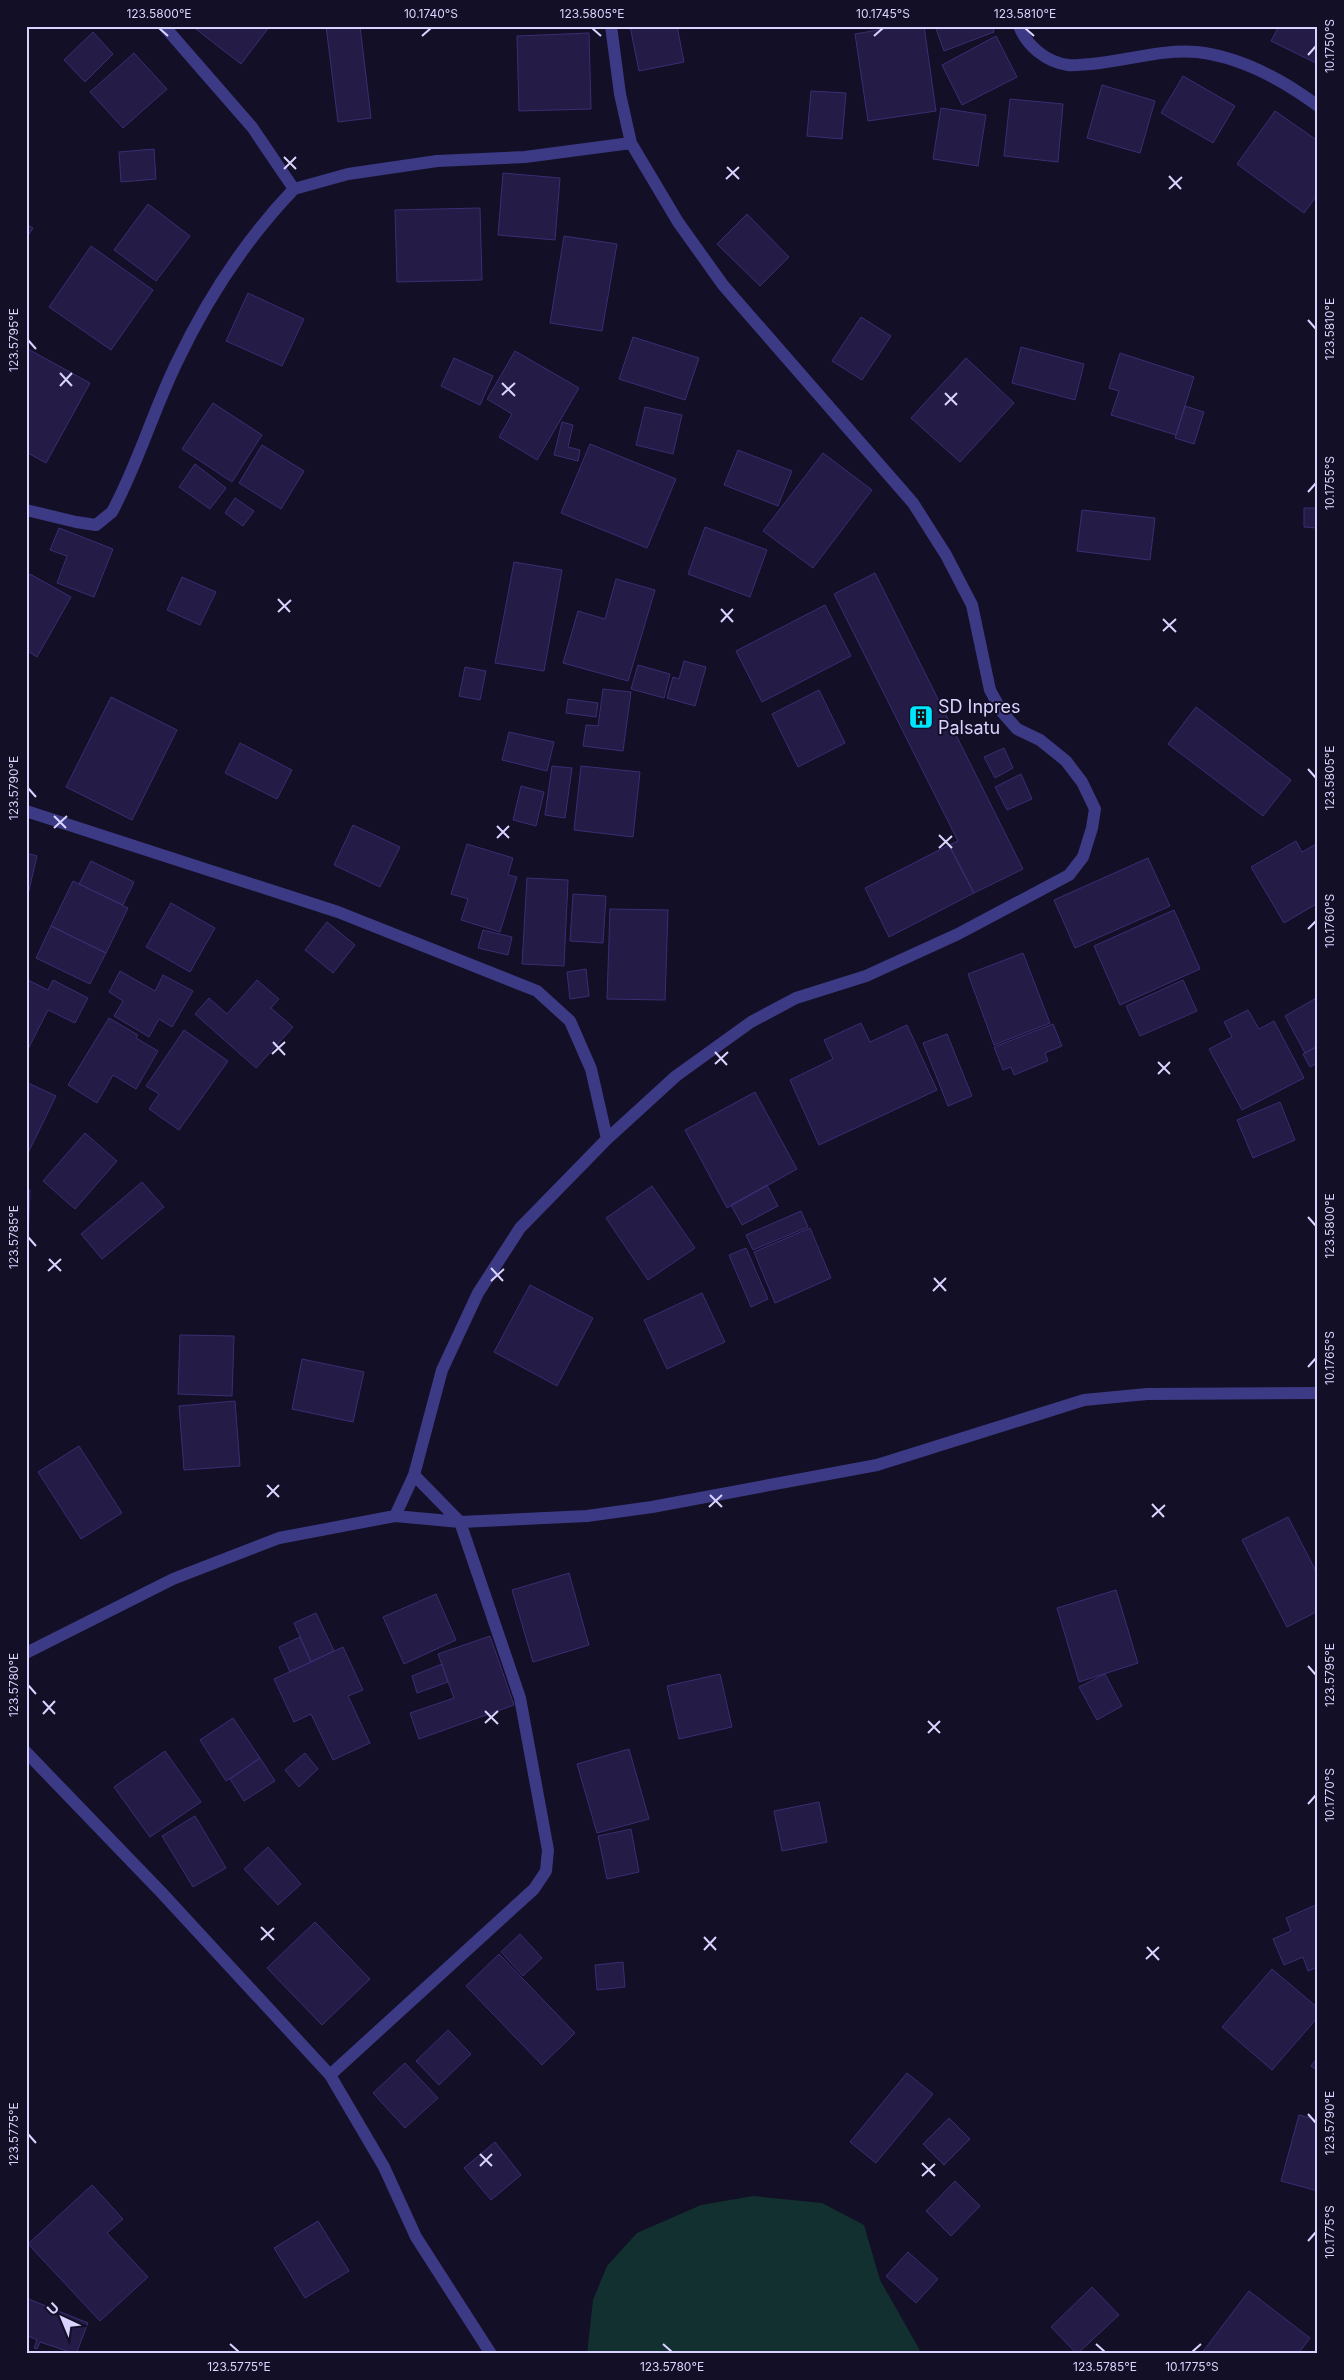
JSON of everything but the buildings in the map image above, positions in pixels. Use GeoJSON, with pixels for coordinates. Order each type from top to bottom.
{"type":"FeatureCollection","features":[{"type":"Feature","properties":{"kind":"street"},"geometry":{"type":"LineString","coordinates":[[164,26],[252,127],[294,189]]}},
{"type":"Feature","properties":{"kind":"street"},"geometry":{"type":"LineString","coordinates":[[395,1516],[414,1475],[442,1370],[478,1293],[520,1228],[606,1139],[676,1076],[751,1022],[796,998],[866,976],[958,934],[1069,875],[1083,857],[1092,828],[1095,809],[1082,782],[1066,761],[1040,740],[1017,729],[1002,712],[990,690],[972,606],[946,555],[913,503],[723,285],[678,222],[631,143],[620,94],[611,26]]}},
{"type":"Feature","properties":{"kind":"street"},"geometry":{"type":"LineString","coordinates":[[1020,26],[1023,35],[1040,54],[1068,65],[1102,63],[1149,54],[1196,52],[1234,60],[1297,90],[1318,106]]}},
{"type":"Feature","properties":{"kind":"street"},"geometry":{"type":"LineString","coordinates":[[26,510],[76,522],[96,524],[112,512],[177,362],[203,314],[244,246],[294,189],[348,174],[437,161],[525,157],[631,143]]}},
{"type":"Feature","properties":{"kind":"street"},"geometry":{"type":"LineString","coordinates":[[26,811],[338,912],[537,991],[570,1021],[591,1069],[606,1139]]}},
{"type":"Feature","properties":{"kind":"street"},"geometry":{"type":"LineString","coordinates":[[26,1653],[173,1579],[279,1538],[395,1516],[460,1522],[587,1516],[652,1507],[877,1465],[1084,1400],[1147,1394],[1318,1393]]}},
{"type":"Feature","properties":{"kind":"street"},"geometry":{"type":"LineString","coordinates":[[330,2075],[534,1889],[546,1871],[548,1850],[520,1698],[460,1522],[414,1475]]}},
{"type":"Feature","properties":{"kind":"street"},"geometry":{"type":"LineString","coordinates":[[26,1752],[161,1892],[330,2075],[384,2166],[416,2237],[491,2354]]}},
{"type":"Feature","properties":{"kind":"green space"},"geometry":{"type":"Polygon","coordinates":[[[753,2196],[822,2203],[864,2225],[880,2280],[922,2354],[587,2354],[593,2300],[607,2266],[637,2233],[701,2205],[753,2196]]]}},
{"type":"Feature","properties":{"kind":"place","name":"SD Inpres Palsatu"},"geometry":{"type":"Point","coordinates":[921,717]}}]}
